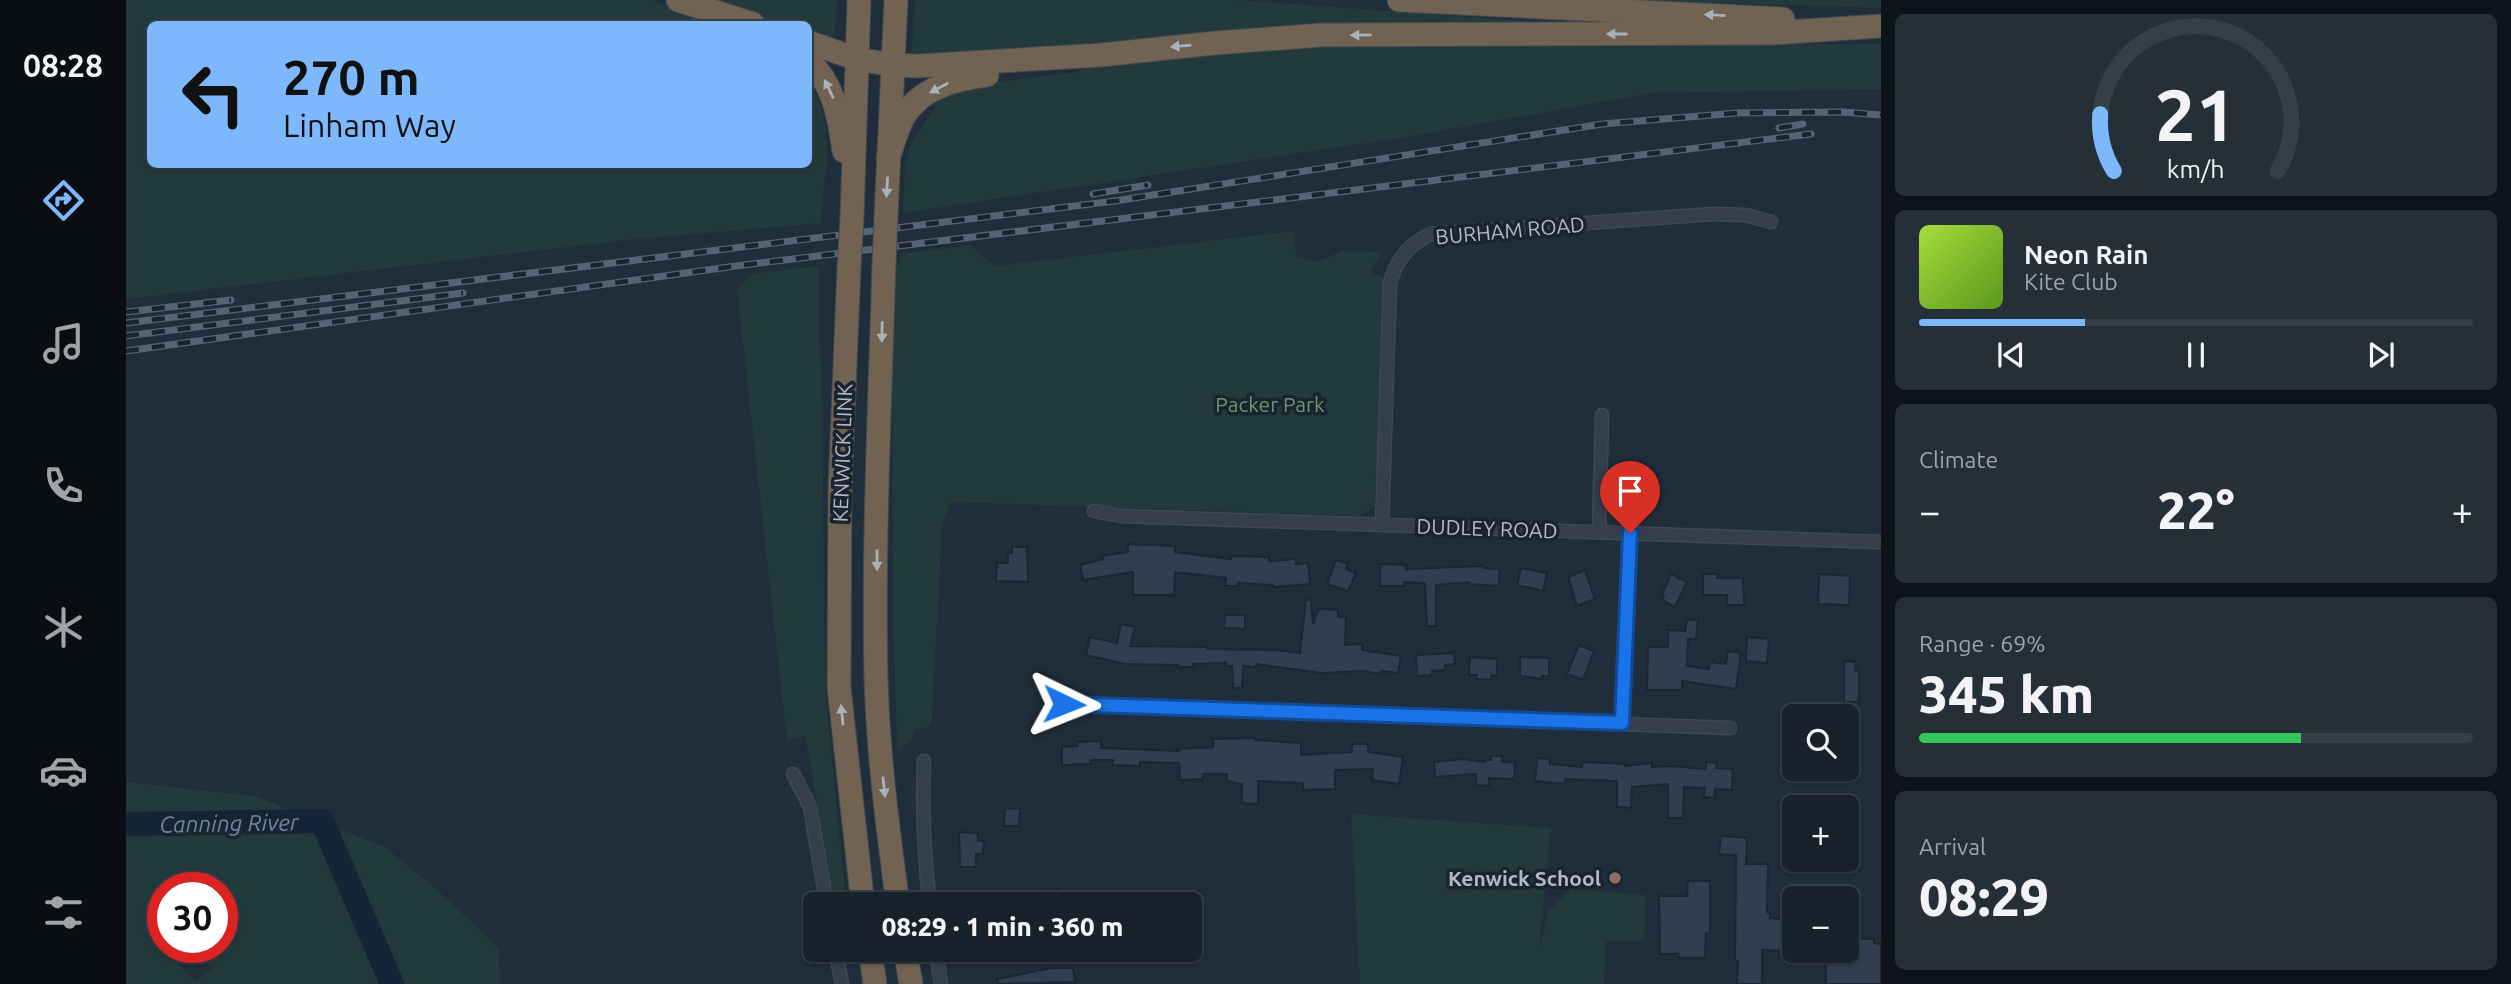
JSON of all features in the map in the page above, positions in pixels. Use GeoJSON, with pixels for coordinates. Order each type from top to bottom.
{"type":"FeatureCollection","features":[{"type":"Feature","properties":{"kind":"highway","name":"KENWICK LINK"},"geometry":{"type":"LineString","coordinates":[[859,0],[840,489],[839,687],[861,892]]}},
{"type":"Feature","properties":{"kind":"highway","name":"KENWICK LINK"},"geometry":{"type":"LineString","coordinates":[[896,0],[884,264],[877,509],[876,679],[883,777],[896,892]]}},
{"type":"Feature","properties":{"kind":"highway"},"geometry":{"type":"LineString","coordinates":[[1399,0],[1881,25]]}},
{"type":"Feature","properties":{"kind":"highway"},"geometry":{"type":"LineString","coordinates":[[687,3],[730,21]]}},
{"type":"Feature","properties":{"kind":"highway"},"geometry":{"type":"LineString","coordinates":[[687,3],[744,21]]}},
{"type":"Feature","properties":{"kind":"highway"},"geometry":{"type":"LineString","coordinates":[[812,43],[857,59],[893,65],[1101,55],[1322,35],[1772,33],[1881,25]]}},
{"type":"Feature","properties":{"kind":"highway"},"geometry":{"type":"LineString","coordinates":[[888,158],[904,117],[928,94],[942,85],[959,79],[1070,66],[1101,55]]}},
{"type":"Feature","properties":{"kind":"highway"},"geometry":{"type":"LineString","coordinates":[[812,64],[831,90],[838,112],[852,210]]}},
{"type":"Feature","properties":{"kind":"highway"},"geometry":{"type":"LineString","coordinates":[[872,962],[875,984]]}},
{"type":"Feature","properties":{"kind":"highway"},"geometry":{"type":"LineString","coordinates":[[907,962],[911,984]]}},
{"type":"Feature","properties":{"kind":"street","name":"BURHAM ROAD"},"geometry":{"type":"LineString","coordinates":[[1382,525],[1390,282],[1405,251],[1417,241],[1431,234],[1713,214],[1746,215],[1770,222]]}},
{"type":"Feature","properties":{"kind":"street"},"geometry":{"type":"LineString","coordinates":[[1599,532],[1602,415]]}},
{"type":"Feature","properties":{"kind":"street","name":"DUDLEY ROAD"},"geometry":{"type":"LineString","coordinates":[[1094,511],[1121,516],[1881,542]]}},
{"type":"Feature","properties":{"kind":"street"},"geometry":{"type":"LineString","coordinates":[[1622,723],[1630,533]]}},
{"type":"Feature","properties":{"kind":"street"},"geometry":{"type":"LineString","coordinates":[[1064,704],[1730,728]]}},
{"type":"Feature","properties":{"kind":"street"},"geometry":{"type":"LineString","coordinates":[[925,761],[924,853],[928,892]]}},
{"type":"Feature","properties":{"kind":"street"},"geometry":{"type":"LineString","coordinates":[[793,774],[810,807],[825,892]]}},
{"type":"Feature","properties":{"kind":"street"},"geometry":{"type":"LineString","coordinates":[[837,962],[842,984]]}},
{"type":"Feature","properties":{"kind":"street"},"geometry":{"type":"LineString","coordinates":[[937,962],[940,984]]}},
{"type":"Feature","properties":{"kind":"green space"},"geometry":{"type":"Polygon","coordinates":[[[126,0],[653,0],[707,21],[147,21],[147,168],[812,168],[812,86],[823,114],[827,150],[821,223],[628,240],[126,299],[126,0]]]}},
{"type":"Feature","properties":{"kind":"green space"},"geometry":{"type":"Polygon","coordinates":[[[711,0],[837,0],[835,38],[827,42],[812,36],[812,21],[770,21],[711,0]]]}},
{"type":"Feature","properties":{"kind":"green space"},"geometry":{"type":"Polygon","coordinates":[[[915,0],[1238,0],[1538,22],[1538,29],[988,57],[911,57],[915,0]]]}},
{"type":"Feature","properties":{"kind":"green space"},"geometry":{"type":"Polygon","coordinates":[[[1627,0],[1881,0],[1881,8],[1627,0]]]}},
{"type":"Feature","properties":{"kind":"green space"},"geometry":{"type":"Polygon","coordinates":[[[1881,44],[1881,89],[1653,93],[1406,137],[903,213],[905,167],[910,146],[935,107],[932,104],[965,86],[1076,72],[1092,65],[1290,45],[1881,44]]]}},
{"type":"Feature","properties":{"kind":"green space","name":"Packer Park"},"geometry":{"type":"Polygon","coordinates":[[[1294,231],[1296,256],[1316,262],[1342,251],[1382,252],[1370,274],[1383,276],[1375,506],[1360,516],[951,502],[942,525],[932,719],[928,727],[915,729],[911,742],[897,751],[893,605],[892,263],[900,262],[900,254],[971,245],[994,266],[1294,231]]]}},
{"type":"Feature","properties":{"kind":"green space"},"geometry":{"type":"Polygon","coordinates":[[[819,266],[825,684],[845,892],[833,892],[805,736],[787,740],[737,288],[754,273],[819,266]]]}},
{"type":"Feature","properties":{"kind":"green space"},"geometry":{"type":"Polygon","coordinates":[[[126,782],[255,796],[385,847],[433,886],[499,948],[500,984],[126,984],[126,782]],[[179,963],[195,981],[215,965],[179,963]]]}},
{"type":"Feature","properties":{"kind":"green space"},"geometry":{"type":"Polygon","coordinates":[[[1351,814],[1551,828],[1539,951],[1548,912],[1571,889],[1646,895],[1644,941],[1606,941],[1604,984],[1360,984],[1351,814]]]}},
{"type":"Feature","properties":{"kind":"building"},"geometry":{"type":"Polygon","coordinates":[[[1128,544],[1175,546],[1175,552],[1231,559],[1231,556],[1269,557],[1269,561],[1296,559],[1296,564],[1308,563],[1310,584],[1273,587],[1238,583],[1238,586],[1225,586],[1226,578],[1175,572],[1174,595],[1133,595],[1133,572],[1083,580],[1080,565],[1103,559],[1102,556],[1128,552],[1128,544]]]}},
{"type":"Feature","properties":{"kind":"building"},"geometry":{"type":"Polygon","coordinates":[[[1012,547],[1027,547],[1028,582],[996,581],[997,563],[1008,563],[1008,553],[1012,553],[1012,547]]]}},
{"type":"Feature","properties":{"kind":"building"},"geometry":{"type":"Polygon","coordinates":[[[1336,560],[1348,564],[1346,569],[1356,573],[1348,591],[1327,584],[1336,560]]]}},
{"type":"Feature","properties":{"kind":"building"},"geometry":{"type":"Polygon","coordinates":[[[1380,564],[1406,565],[1406,569],[1484,566],[1499,569],[1499,586],[1469,582],[1436,585],[1436,626],[1427,626],[1425,583],[1404,582],[1404,586],[1380,586],[1380,564]]]}},
{"type":"Feature","properties":{"kind":"building"},"geometry":{"type":"Polygon","coordinates":[[[1521,568],[1547,573],[1543,591],[1517,585],[1521,568]]]}},
{"type":"Feature","properties":{"kind":"building"},"geometry":{"type":"Polygon","coordinates":[[[1585,570],[1595,599],[1577,606],[1568,577],[1585,570]]]}},
{"type":"Feature","properties":{"kind":"building"},"geometry":{"type":"Polygon","coordinates":[[[1671,574],[1687,582],[1675,607],[1662,600],[1671,574]]]}},
{"type":"Feature","properties":{"kind":"building"},"geometry":{"type":"Polygon","coordinates":[[[1703,574],[1718,574],[1717,578],[1743,578],[1744,605],[1727,605],[1727,595],[1703,595],[1703,574]]]}},
{"type":"Feature","properties":{"kind":"building"},"geometry":{"type":"Polygon","coordinates":[[[1819,574],[1850,576],[1849,605],[1818,604],[1819,574]]]}},
{"type":"Feature","properties":{"kind":"building"},"geometry":{"type":"Polygon","coordinates":[[[1306,600],[1311,600],[1313,624],[1319,609],[1338,610],[1338,617],[1346,617],[1345,645],[1362,644],[1362,650],[1401,656],[1398,673],[1321,673],[1256,664],[1256,667],[1243,666],[1242,688],[1233,688],[1232,666],[1226,666],[1226,663],[1193,664],[1193,667],[1125,664],[1086,655],[1090,637],[1117,643],[1121,624],[1135,627],[1130,646],[1207,647],[1300,653],[1306,600]]]}},
{"type":"Feature","properties":{"kind":"building"},"geometry":{"type":"Polygon","coordinates":[[[1225,615],[1245,615],[1245,629],[1224,628],[1225,615]]]}},
{"type":"Feature","properties":{"kind":"building"},"geometry":{"type":"Polygon","coordinates":[[[1687,619],[1698,620],[1696,639],[1688,639],[1687,666],[1709,669],[1710,662],[1726,664],[1728,651],[1741,653],[1736,689],[1682,681],[1682,690],[1647,690],[1648,647],[1668,647],[1668,630],[1685,631],[1687,619]]]}},
{"type":"Feature","properties":{"kind":"building"},"geometry":{"type":"Polygon","coordinates":[[[1747,637],[1769,639],[1767,663],[1746,661],[1747,637]]]}},
{"type":"Feature","properties":{"kind":"building"},"geometry":{"type":"Polygon","coordinates":[[[1579,645],[1594,651],[1583,680],[1567,674],[1579,645]]]}},
{"type":"Feature","properties":{"kind":"building"},"geometry":{"type":"Polygon","coordinates":[[[1454,653],[1455,664],[1445,665],[1445,670],[1432,671],[1432,675],[1417,676],[1416,655],[1454,653]]]}},
{"type":"Feature","properties":{"kind":"building"},"geometry":{"type":"Polygon","coordinates":[[[1470,657],[1497,659],[1497,676],[1491,675],[1491,680],[1477,679],[1477,675],[1469,675],[1470,657]]]}},
{"type":"Feature","properties":{"kind":"building"},"geometry":{"type":"Polygon","coordinates":[[[1520,657],[1549,658],[1549,676],[1542,676],[1542,679],[1520,676],[1520,657]]]}},
{"type":"Feature","properties":{"kind":"building"},"geometry":{"type":"Polygon","coordinates":[[[1844,661],[1856,662],[1855,671],[1859,671],[1859,702],[1844,702],[1844,661]]]}},
{"type":"Feature","properties":{"kind":"building"},"geometry":{"type":"Polygon","coordinates":[[[1255,738],[1301,743],[1301,755],[1352,752],[1352,744],[1368,744],[1368,752],[1403,757],[1399,784],[1372,780],[1373,769],[1335,770],[1335,789],[1303,790],[1303,783],[1258,781],[1258,804],[1242,803],[1242,784],[1227,781],[1227,774],[1203,774],[1203,779],[1180,780],[1179,763],[1140,762],[1140,766],[1113,765],[1113,760],[1091,760],[1091,764],[1062,765],[1062,747],[1077,746],[1077,742],[1101,741],[1101,748],[1179,751],[1178,749],[1213,747],[1213,739],[1255,738]]]}},
{"type":"Feature","properties":{"kind":"building"},"geometry":{"type":"Polygon","coordinates":[[[1491,756],[1502,756],[1502,762],[1515,762],[1514,779],[1489,778],[1489,786],[1476,785],[1476,774],[1435,777],[1434,762],[1463,759],[1485,762],[1491,760],[1491,756]]]}},
{"type":"Feature","properties":{"kind":"building"},"geometry":{"type":"Polygon","coordinates":[[[1537,758],[1550,759],[1550,764],[1582,767],[1583,762],[1625,766],[1652,763],[1652,767],[1706,769],[1706,762],[1717,763],[1716,768],[1733,769],[1732,790],[1715,789],[1715,798],[1704,797],[1705,788],[1684,787],[1683,818],[1668,818],[1668,784],[1632,787],[1631,808],[1617,807],[1617,781],[1565,779],[1565,784],[1535,781],[1537,758]]]}},
{"type":"Feature","properties":{"kind":"building"},"geometry":{"type":"Polygon","coordinates":[[[1005,808],[1020,809],[1019,826],[1004,826],[1005,808]]]}},
{"type":"Feature","properties":{"kind":"building"},"geometry":{"type":"Polygon","coordinates":[[[959,832],[978,833],[978,841],[984,841],[983,854],[976,854],[976,867],[960,867],[959,832]]]}},
{"type":"Feature","properties":{"kind":"building"},"geometry":{"type":"Polygon","coordinates":[[[1721,836],[1747,838],[1746,864],[1768,864],[1767,912],[1770,913],[1770,918],[1782,920],[1782,951],[1762,950],[1762,984],[1737,984],[1736,855],[1719,854],[1721,836]]]}},
{"type":"Feature","properties":{"kind":"building"},"geometry":{"type":"Polygon","coordinates":[[[1688,881],[1710,881],[1710,933],[1706,933],[1705,958],[1679,958],[1678,954],[1660,954],[1659,896],[1687,896],[1688,881]]]}},
{"type":"Feature","properties":{"kind":"building"},"geometry":{"type":"Polygon","coordinates":[[[1058,889],[1058,892],[1038,892],[1058,889]]]}},
{"type":"Feature","properties":{"kind":"building"},"geometry":{"type":"Polygon","coordinates":[[[1859,938],[1874,939],[1874,943],[1881,944],[1881,984],[1826,984],[1826,963],[1859,963],[1859,938]]]}},
{"type":"Feature","properties":{"kind":"building"},"geometry":{"type":"Polygon","coordinates":[[[1052,968],[1073,968],[1075,982],[998,984],[997,979],[1052,968]]]}},
{"type":"Feature","properties":{"kind":"waterway","name":"Canning River"},"geometry":{"type":"LineString","coordinates":[[126,824],[322,821],[392,984]]}},
{"type":"Feature","properties":{"kind":"railway"},"geometry":{"type":"LineString","coordinates":[[126,323],[1115,201],[1602,124],[1737,113],[1843,112],[1881,115]]}},
{"type":"Feature","properties":{"kind":"railway"},"geometry":{"type":"LineString","coordinates":[[1779,128],[1803,124]]}},
{"type":"Feature","properties":{"kind":"railway"},"geometry":{"type":"LineString","coordinates":[[126,351],[736,266],[1811,134]]}},
{"type":"Feature","properties":{"kind":"railway"},"geometry":{"type":"LineString","coordinates":[[1093,194],[1148,185]]}},
{"type":"Feature","properties":{"kind":"railway"},"geometry":{"type":"LineString","coordinates":[[126,336],[463,293]]}},
{"type":"Feature","properties":{"kind":"railway"},"geometry":{"type":"LineString","coordinates":[[126,312],[231,300]]}},
{"type":"Feature","properties":{"kind":"place","name":"Kenwick School"},"geometry":{"type":"Point","coordinates":[1615,878]}},
{"type":"Feature","properties":{"kind":"route"},"geometry":{"type":"LineString","coordinates":[[1064,704],[1622,723],[1630,533]]}}]}
